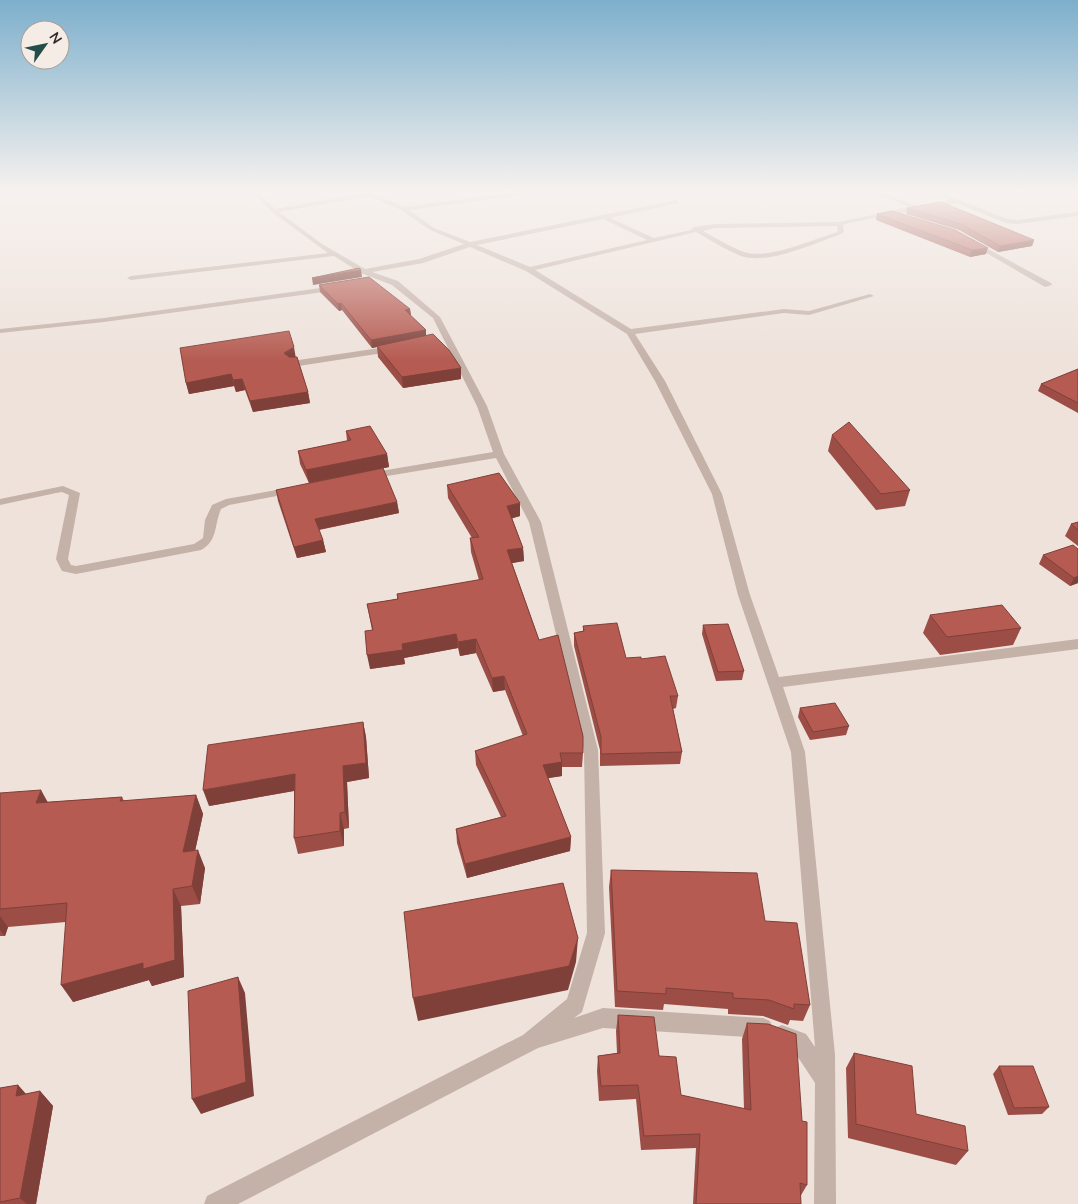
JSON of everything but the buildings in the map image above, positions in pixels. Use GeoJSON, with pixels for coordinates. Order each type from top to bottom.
{"type":"FeatureCollection","features":[{"type":"Feature","properties":{"kind":"street"},"geometry":{"type":"LineString","coordinates":[[328,249],[364,276],[382,278],[395,283],[436,317],[443,338],[482,406],[499,454],[535,522],[591,750],[596,933],[576,1006],[530,1042]]}},
{"type":"Feature","properties":{"kind":"street"},"geometry":{"type":"LineString","coordinates":[[364,276],[456,249]]}},
{"type":"Feature","properties":{"kind":"street"},"geometry":{"type":"LineString","coordinates":[[484,249],[529,269],[630,332],[660,382],[717,494],[744,595],[798,752],[825,1055],[825,1204]]}},
{"type":"Feature","properties":{"kind":"street"},"geometry":{"type":"LineString","coordinates":[[529,269],[610,249]]}},
{"type":"Feature","properties":{"kind":"street"},"geometry":{"type":"LineString","coordinates":[[734,249],[743,254],[754,256],[771,255],[789,249]]}},
{"type":"Feature","properties":{"kind":"street"},"geometry":{"type":"LineString","coordinates":[[984,249],[1048,286]]}},
{"type":"Feature","properties":{"kind":"street"},"geometry":{"type":"LineString","coordinates":[[131,278],[335,254]]}},
{"type":"Feature","properties":{"kind":"street"},"geometry":{"type":"LineString","coordinates":[[0,331],[104,320],[311,292],[347,285]]}},
{"type":"Feature","properties":{"kind":"street"},"geometry":{"type":"LineString","coordinates":[[630,332],[784,312],[809,313],[870,296]]}},
{"type":"Feature","properties":{"kind":"street"},"geometry":{"type":"LineString","coordinates":[[292,364],[402,347]]}},
{"type":"Feature","properties":{"kind":"street"},"geometry":{"type":"LineString","coordinates":[[354,479],[499,454]]}},
{"type":"Feature","properties":{"kind":"street"},"geometry":{"type":"LineString","coordinates":[[0,502],[63,489],[75,493],[62,558],[66,568],[76,570],[197,547],[208,542],[210,522],[216,507],[233,500],[306,488]]}},
{"type":"Feature","properties":{"kind":"street"},"geometry":{"type":"LineString","coordinates":[[774,683],[1078,644]]}},
{"type":"Feature","properties":{"kind":"street"},"geometry":{"type":"LineString","coordinates":[[215,1204],[530,1042],[603,1018],[763,1028],[799,1041],[825,1081]]}}]}
